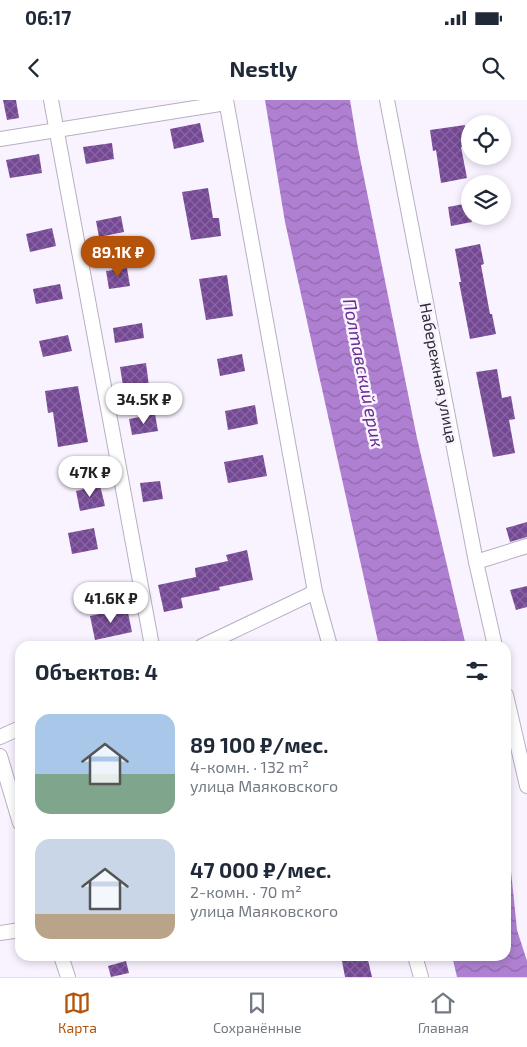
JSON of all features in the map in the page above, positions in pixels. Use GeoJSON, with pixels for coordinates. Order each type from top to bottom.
{"type":"FeatureCollection","features":[{"type":"Feature","properties":{"kind":"street"},"geometry":{"type":"LineString","coordinates":[[51,100],[151,641]]}},
{"type":"Feature","properties":{"kind":"street","name":"Набережная улица"},"geometry":{"type":"LineString","coordinates":[[387,100],[476,562],[494,641]]}},
{"type":"Feature","properties":{"kind":"street"},"geometry":{"type":"LineString","coordinates":[[0,139],[226,102],[315,592],[329,641]]}},
{"type":"Feature","properties":{"kind":"street"},"geometry":{"type":"LineString","coordinates":[[476,562],[527,546]]}},
{"type":"Feature","properties":{"kind":"street"},"geometry":{"type":"LineString","coordinates":[[212,641],[315,592]]}},
{"type":"Feature","properties":{"kind":"street"},"geometry":{"type":"LineString","coordinates":[[511,717],[527,786]]}},
{"type":"Feature","properties":{"kind":"street"},"geometry":{"type":"LineString","coordinates":[[0,737],[15,730]]}},
{"type":"Feature","properties":{"kind":"street"},"geometry":{"type":"LineString","coordinates":[[0,756],[15,806]]}},
{"type":"Feature","properties":{"kind":"street"},"geometry":{"type":"LineString","coordinates":[[0,933],[15,931]]}},
{"type":"Feature","properties":{"kind":"street"},"geometry":{"type":"LineString","coordinates":[[63,961],[68,977]]}},
{"type":"Feature","properties":{"kind":"street"},"geometry":{"type":"LineString","coordinates":[[416,961],[421,977]]}},
{"type":"Feature","properties":{"kind":"water","name":"Полтавский ерик"},"geometry":{"type":"Polygon","coordinates":[[[265,100],[350,100],[417,438],[465,641],[378,641],[285,222],[265,100]]]}},
{"type":"Feature","properties":{"kind":"water"},"geometry":{"type":"Polygon","coordinates":[[[511,871],[517,930],[527,961],[527,977],[457,977],[453,961],[511,961],[511,871]]]}},
{"type":"Feature","properties":{"kind":"building"},"geometry":{"type":"Polygon","coordinates":[[[3,100],[16,100],[19,118],[7,120],[3,100]]]}},
{"type":"Feature","properties":{"kind":"building"},"geometry":{"type":"Polygon","coordinates":[[[200,123],[204,142],[174,149],[170,129],[200,123]]]}},
{"type":"Feature","properties":{"kind":"building"},"geometry":{"type":"Polygon","coordinates":[[[461,126],[461,165],[464,165],[466,175],[461,175],[461,179],[441,183],[436,150],[433,151],[430,130],[461,126]]]}},
{"type":"Feature","properties":{"kind":"building"},"geometry":{"type":"Polygon","coordinates":[[[112,143],[114,159],[86,164],[83,147],[112,143]]]}},
{"type":"Feature","properties":{"kind":"building"},"geometry":{"type":"Polygon","coordinates":[[[39,154],[42,173],[10,178],[6,160],[39,154]]]}},
{"type":"Feature","properties":{"kind":"building"},"geometry":{"type":"Polygon","coordinates":[[[208,188],[213,218],[219,218],[221,236],[191,240],[182,192],[208,188]]]}},
{"type":"Feature","properties":{"kind":"building"},"geometry":{"type":"Polygon","coordinates":[[[461,205],[461,224],[451,226],[448,207],[461,205]]]}},
{"type":"Feature","properties":{"kind":"building"},"geometry":{"type":"Polygon","coordinates":[[[121,216],[124,232],[99,237],[96,221],[121,216]]]}},
{"type":"Feature","properties":{"kind":"building"},"geometry":{"type":"Polygon","coordinates":[[[52,228],[56,246],[30,252],[26,234],[52,228]]]}},
{"type":"Feature","properties":{"kind":"building"},"geometry":{"type":"Polygon","coordinates":[[[480,244],[484,264],[481,265],[490,314],[492,314],[496,334],[470,339],[455,249],[480,244]]]}},
{"type":"Feature","properties":{"kind":"building"},"geometry":{"type":"Polygon","coordinates":[[[127,268],[130,286],[109,289],[106,271],[127,268]]]}},
{"type":"Feature","properties":{"kind":"building"},"geometry":{"type":"Polygon","coordinates":[[[227,275],[233,316],[206,320],[199,279],[227,275]]]}},
{"type":"Feature","properties":{"kind":"building"},"geometry":{"type":"Polygon","coordinates":[[[60,284],[63,299],[36,304],[33,289],[60,284]]]}},
{"type":"Feature","properties":{"kind":"building"},"geometry":{"type":"Polygon","coordinates":[[[142,323],[144,338],[115,343],[113,328],[142,323]]]}},
{"type":"Feature","properties":{"kind":"building"},"geometry":{"type":"Polygon","coordinates":[[[68,335],[72,351],[43,357],[39,341],[68,335]]]}},
{"type":"Feature","properties":{"kind":"building"},"geometry":{"type":"Polygon","coordinates":[[[242,354],[245,371],[220,376],[217,359],[242,354]]]}},
{"type":"Feature","properties":{"kind":"building"},"geometry":{"type":"Polygon","coordinates":[[[146,363],[150,394],[125,398],[120,367],[146,363]]]}},
{"type":"Feature","properties":{"kind":"building"},"geometry":{"type":"Polygon","coordinates":[[[497,369],[502,398],[511,396],[515,419],[509,420],[515,453],[493,457],[476,372],[497,369]]]}},
{"type":"Feature","properties":{"kind":"building"},"geometry":{"type":"Polygon","coordinates":[[[78,386],[88,442],[58,447],[53,412],[48,413],[45,391],[78,386]]]}},
{"type":"Feature","properties":{"kind":"building"},"geometry":{"type":"Polygon","coordinates":[[[255,405],[258,424],[228,430],[225,411],[255,405]]]}},
{"type":"Feature","properties":{"kind":"building"},"geometry":{"type":"Polygon","coordinates":[[[155,414],[158,431],[132,435],[129,419],[155,414]]]}},
{"type":"Feature","properties":{"kind":"building"},"geometry":{"type":"Polygon","coordinates":[[[263,455],[267,476],[228,483],[224,462],[263,455]]]}},
{"type":"Feature","properties":{"kind":"building"},"geometry":{"type":"Polygon","coordinates":[[[160,481],[163,499],[143,502],[140,483],[160,481]]]}},
{"type":"Feature","properties":{"kind":"building"},"geometry":{"type":"Polygon","coordinates":[[[100,485],[105,506],[80,511],[76,491],[100,485]]]}},
{"type":"Feature","properties":{"kind":"building"},"geometry":{"type":"Polygon","coordinates":[[[527,522],[527,537],[510,542],[506,528],[527,522]]]}},
{"type":"Feature","properties":{"kind":"building"},"geometry":{"type":"Polygon","coordinates":[[[94,528],[98,549],[72,554],[68,533],[94,528]]]}},
{"type":"Feature","properties":{"kind":"building"},"geometry":{"type":"Polygon","coordinates":[[[247,550],[253,580],[219,587],[220,590],[181,598],[183,608],[164,612],[158,585],[196,577],[195,568],[228,561],[226,555],[247,550]]]}},
{"type":"Feature","properties":{"kind":"building"},"geometry":{"type":"Polygon","coordinates":[[[527,586],[527,607],[516,610],[510,590],[527,586]]]}},
{"type":"Feature","properties":{"kind":"building"},"geometry":{"type":"Polygon","coordinates":[[[127,608],[132,632],[95,640],[90,616],[127,608]]]}},
{"type":"Feature","properties":{"kind":"building"},"geometry":{"type":"Polygon","coordinates":[[[126,961],[129,973],[111,977],[108,966],[126,961]]]}},
{"type":"Feature","properties":{"kind":"building"},"geometry":{"type":"Polygon","coordinates":[[[342,961],[368,961],[372,977],[345,977],[342,961]]]}}]}
